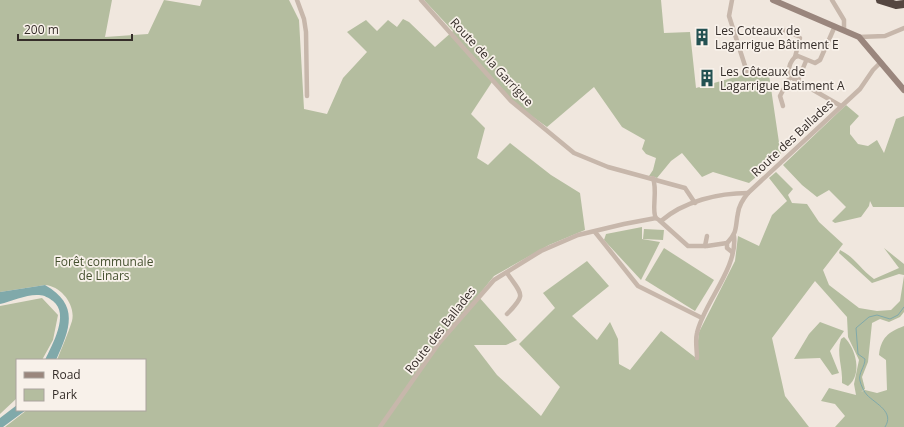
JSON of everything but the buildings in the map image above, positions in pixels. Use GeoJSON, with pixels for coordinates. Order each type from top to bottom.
{"type":"FeatureCollection","features":[{"type":"Feature","properties":{"kind":"highway"},"geometry":{"type":"LineString","coordinates":[[880,0],[896,5],[904,4]]}},
{"type":"Feature","properties":{"kind":"street"},"geometry":{"type":"LineString","coordinates":[[297,0],[304,19],[306,32],[307,96]]}},
{"type":"Feature","properties":{"kind":"street","name":"Route de la Garrigue"},"geometry":{"type":"LineString","coordinates":[[421,0],[511,101],[568,149],[593,162],[685,188],[695,203]]}},
{"type":"Feature","properties":{"kind":"street"},"geometry":{"type":"LineString","coordinates":[[732,0],[728,16],[747,72]]}},
{"type":"Feature","properties":{"kind":"street"},"geometry":{"type":"LineString","coordinates":[[774,0],[859,37],[904,90]]}},
{"type":"Feature","properties":{"kind":"street"},"geometry":{"type":"LineString","coordinates":[[832,0],[844,20],[844,30]]}},
{"type":"Feature","properties":{"kind":"street"},"geometry":{"type":"LineString","coordinates":[[795,57],[798,56],[806,61],[814,63],[820,60],[835,26]]}},
{"type":"Feature","properties":{"kind":"street"},"geometry":{"type":"LineString","coordinates":[[859,37],[885,36],[904,28]]}},
{"type":"Feature","properties":{"kind":"street"},"geometry":{"type":"LineString","coordinates":[[783,106],[780,96],[790,77],[788,70],[795,57],[800,38],[784,30]]}},
{"type":"Feature","properties":{"kind":"street"},"geometry":{"type":"LineString","coordinates":[[798,80],[806,61]]}},
{"type":"Feature","properties":{"kind":"street","name":"Route des Ballades"},"geometry":{"type":"LineString","coordinates":[[697,358],[696,334],[702,318],[725,272],[732,252],[738,212],[741,203],[748,193],[867,82],[873,70],[881,62]]}},
{"type":"Feature","properties":{"kind":"street"},"geometry":{"type":"LineString","coordinates":[[790,77],[798,80],[841,106]]}},
{"type":"Feature","properties":{"kind":"street"},"geometry":{"type":"LineString","coordinates":[[653,178],[656,186],[655,209],[658,216],[656,218],[688,246],[704,246],[727,243],[734,236]]}},
{"type":"Feature","properties":{"kind":"street"},"geometry":{"type":"LineString","coordinates":[[661,221],[679,210],[695,203],[720,195],[748,193]]}},
{"type":"Feature","properties":{"kind":"street","name":"Route des Ballades"},"geometry":{"type":"LineString","coordinates":[[380,427],[456,321],[489,285],[541,251],[563,241],[578,235],[656,218]]}},
{"type":"Feature","properties":{"kind":"street"},"geometry":{"type":"LineString","coordinates":[[602,240],[603,230]]}},
{"type":"Feature","properties":{"kind":"street"},"geometry":{"type":"LineString","coordinates":[[595,232],[638,286],[702,318]]}},
{"type":"Feature","properties":{"kind":"street"},"geometry":{"type":"LineString","coordinates":[[704,246],[707,236]]}},
{"type":"Feature","properties":{"kind":"street"},"geometry":{"type":"LineString","coordinates":[[727,243],[731,246],[732,252]]}},
{"type":"Feature","properties":{"kind":"street"},"geometry":{"type":"LineString","coordinates":[[507,272],[520,291],[521,296],[520,302],[507,314]]}},
{"type":"Feature","properties":{"kind":"green space","name":"Forêt communale de Linars"},"geometry":{"type":"Polygon","coordinates":[[[0,0],[112,0],[105,37],[148,34],[164,0],[200,6],[202,0],[289,0],[299,20],[304,109],[327,114],[343,78],[367,52],[347,32],[366,20],[377,31],[388,20],[397,27],[403,19],[409,22],[435,47],[453,31],[424,0],[661,0],[664,33],[690,32],[696,88],[768,68],[781,156],[749,183],[713,172],[702,177],[682,153],[671,161],[657,178],[649,176],[653,170],[656,158],[646,154],[642,149],[645,140],[622,127],[594,87],[547,127],[512,102],[492,82],[471,114],[485,128],[477,158],[488,165],[510,143],[551,175],[580,193],[585,230],[549,245],[494,276],[478,296],[517,340],[506,345],[474,345],[497,375],[541,416],[560,387],[519,344],[555,308],[543,293],[587,261],[609,286],[572,316],[597,340],[610,322],[618,339],[619,364],[630,370],[661,331],[696,358],[699,332],[735,261],[738,236],[759,246],[772,215],[787,201],[769,178],[776,172],[793,189],[788,195],[792,203],[807,204],[819,222],[843,244],[823,270],[829,285],[859,308],[877,311],[891,310],[900,301],[904,276],[904,312],[900,317],[889,322],[880,319],[872,323],[868,362],[862,377],[865,389],[861,392],[865,390],[877,393],[887,390],[886,360],[879,355],[880,349],[886,336],[904,326],[904,427],[835,427],[845,416],[835,404],[821,401],[829,388],[856,395],[854,384],[859,360],[848,337],[847,317],[815,281],[772,338],[785,396],[809,427],[5,427],[26,411],[146,411],[146,359],[57,359],[67,336],[73,315],[72,309],[66,297],[57,289],[45,285],[0,292],[0,0]]]}},
{"type":"Feature","properties":{"kind":"green space"},"geometry":{"type":"Polygon","coordinates":[[[846,105],[859,116],[850,126],[850,134],[858,144],[868,146],[877,140],[884,153],[896,119],[904,116],[904,207],[873,207],[870,201],[869,206],[861,217],[835,223],[832,221],[846,207],[829,190],[817,197],[802,185],[783,165],[846,105]]]}},
{"type":"Feature","properties":{"kind":"green space"},"geometry":{"type":"Polygon","coordinates":[[[642,227],[642,239],[660,242],[641,280],[604,240],[606,234],[642,227]]]}},
{"type":"Feature","properties":{"kind":"green space"},"geometry":{"type":"Polygon","coordinates":[[[644,229],[664,230],[663,240],[643,239],[644,229]]]}},
{"type":"Feature","properties":{"kind":"green space"},"geometry":{"type":"Polygon","coordinates":[[[664,248],[714,280],[695,311],[645,280],[664,248]]]}},
{"type":"Feature","properties":{"kind":"green space"},"geometry":{"type":"Polygon","coordinates":[[[884,248],[904,264],[904,275],[899,274],[872,283],[839,253],[840,250],[850,256],[874,279],[899,268],[884,248]]]}},
{"type":"Feature","properties":{"kind":"green space"},"geometry":{"type":"Polygon","coordinates":[[[42,298],[58,315],[53,340],[43,359],[16,359],[16,399],[0,414],[0,306],[42,298]]]}},
{"type":"Feature","properties":{"kind":"green space"},"geometry":{"type":"Polygon","coordinates":[[[820,322],[844,331],[830,351],[839,373],[832,375],[820,358],[794,359],[809,334],[820,322]]]}},
{"type":"Feature","properties":{"kind":"green space"},"geometry":{"type":"Polygon","coordinates":[[[844,337],[852,348],[856,362],[853,381],[848,386],[842,383],[842,371],[839,355],[841,339],[844,337]]]}},
{"type":"Feature","properties":{"kind":"water"},"geometry":{"type":"Polygon","coordinates":[[[45,285],[56,293],[63,301],[68,309],[68,328],[56,359],[45,359],[55,338],[60,321],[58,307],[53,301],[45,296],[34,295],[0,304],[0,292],[45,285]]]}},
{"type":"Feature","properties":{"kind":"water"},"geometry":{"type":"Polygon","coordinates":[[[16,406],[16,411],[25,411],[3,427],[0,427],[0,418],[16,406]]]}},
{"type":"Feature","properties":{"kind":"waterway"},"geometry":{"type":"LineString","coordinates":[[885,427],[888,417],[886,413],[866,394],[860,383],[860,375],[865,359],[858,354],[856,328],[869,317],[877,315],[890,319],[898,315],[904,307]]}},
{"type":"Feature","properties":{"kind":"place","name":"Les Coteaux de Lagarrigue Bâtiment E"},"geometry":{"type":"Point","coordinates":[702,37]}},
{"type":"Feature","properties":{"kind":"place","name":"Les Côteaux de Lagarrigue Batiment A"},"geometry":{"type":"Point","coordinates":[707,78]}}]}
